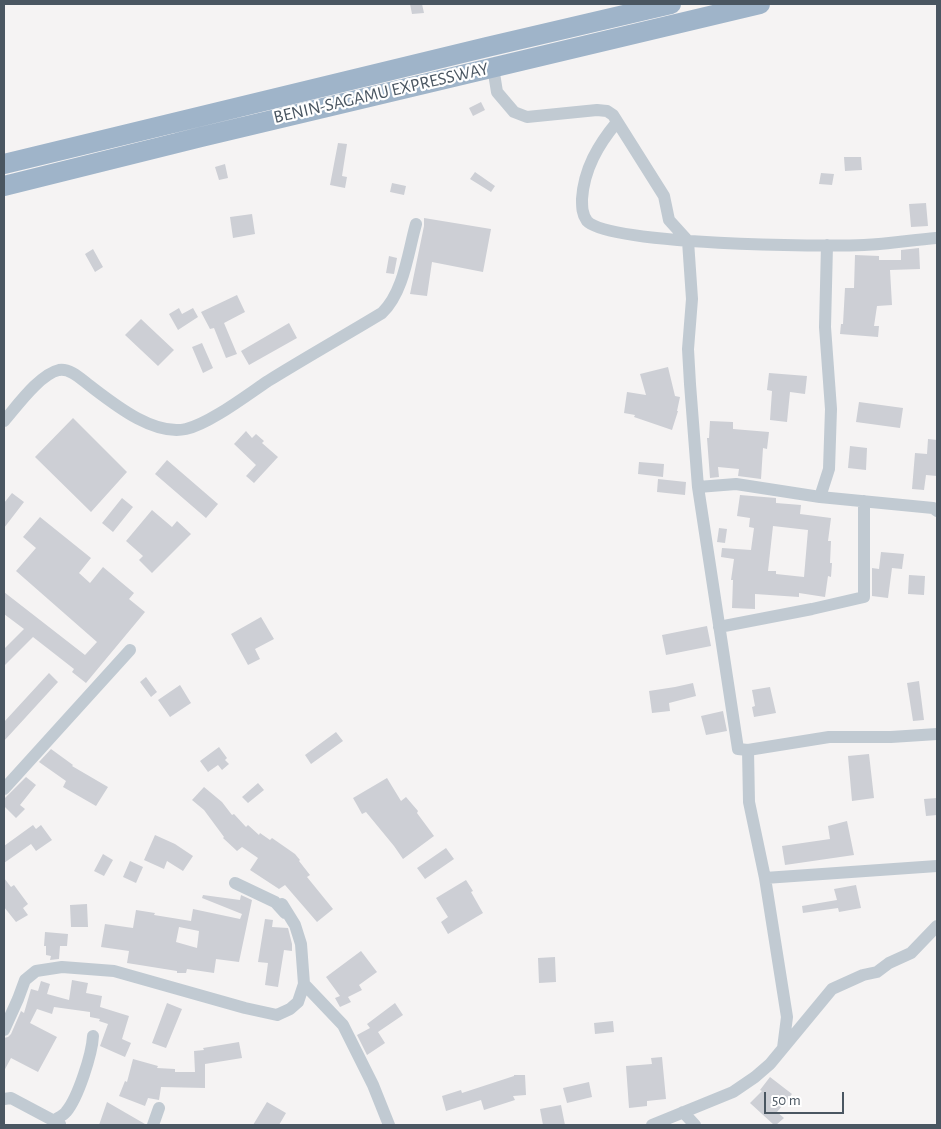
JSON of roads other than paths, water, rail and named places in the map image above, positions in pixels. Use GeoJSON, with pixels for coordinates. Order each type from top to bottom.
{"type":"FeatureCollection","features":[{"type":"Feature","properties":{"kind":"highway","name":"BENIN-SAGAMU EXPRESSWAY"},"geometry":{"type":"LineString","coordinates":[[4,164],[671,4]]}},
{"type":"Feature","properties":{"kind":"highway","name":"BENIN-SAGAMU EXPRESSWAY"},"geometry":{"type":"LineString","coordinates":[[4,186],[211,134],[760,4]]}},
{"type":"Feature","properties":{"kind":"street"},"geometry":{"type":"LineString","coordinates":[[493,67],[497,92],[514,112],[527,118],[597,110],[607,111],[613,115],[664,196],[669,220],[688,241],[692,299],[688,349],[698,487],[738,749],[748,750],[829,737],[891,737],[937,734]]}},
{"type":"Feature","properties":{"kind":"street"},"geometry":{"type":"LineString","coordinates":[[618,122],[605,137],[590,161],[583,184],[582,210],[588,221],[606,230],[688,241],[827,245],[866,245],[936,238]]}},
{"type":"Feature","properties":{"kind":"street"},"geometry":{"type":"LineString","coordinates":[[4,421],[39,382],[51,373],[60,370],[74,374],[122,410],[146,422],[168,429],[190,428],[215,415],[288,368],[382,313],[397,294],[416,224]]}},
{"type":"Feature","properties":{"kind":"street"},"geometry":{"type":"LineString","coordinates":[[820,497],[829,469],[831,409],[825,327],[827,245]]}},
{"type":"Feature","properties":{"kind":"street"},"geometry":{"type":"LineString","coordinates":[[698,487],[736,484],[820,497],[933,508],[937,511]]}},
{"type":"Feature","properties":{"kind":"street"},"geometry":{"type":"LineString","coordinates":[[719,627],[812,610],[864,597],[864,501]]}},
{"type":"Feature","properties":{"kind":"street"},"geometry":{"type":"LineString","coordinates":[[4,789],[130,650]]}},
{"type":"Feature","properties":{"kind":"street"},"geometry":{"type":"LineString","coordinates":[[748,750],[749,802],[764,878],[787,1017],[783,1048]]}},
{"type":"Feature","properties":{"kind":"street"},"geometry":{"type":"LineString","coordinates":[[764,878],[937,866]]}},
{"type":"Feature","properties":{"kind":"street"},"geometry":{"type":"LineString","coordinates":[[235,883],[275,902],[290,919]]}},
{"type":"Feature","properties":{"kind":"street"},"geometry":{"type":"LineString","coordinates":[[4,1030],[25,980],[36,970],[62,967],[114,971],[245,1008],[277,1015],[290,1009],[298,1002],[304,984],[301,944],[282,904]]}},
{"type":"Feature","properties":{"kind":"street"},"geometry":{"type":"LineString","coordinates":[[652,1125],[733,1092],[770,1064],[832,989],[863,975],[877,972],[889,963],[911,953],[937,926]]}},
{"type":"Feature","properties":{"kind":"street"},"geometry":{"type":"LineString","coordinates":[[304,984],[343,1025],[373,1085],[389,1125]]}},
{"type":"Feature","properties":{"kind":"street"},"geometry":{"type":"LineString","coordinates":[[4,1099],[11,1098],[57,1123],[74,1099],[92,1048],[93,1036]]}},
{"type":"Feature","properties":{"kind":"street"},"geometry":{"type":"LineString","coordinates":[[153,1125],[159,1108]]}},
{"type":"Feature","properties":{"kind":"street"},"geometry":{"type":"LineString","coordinates":[[683,1112],[695,1125]]}}]}
